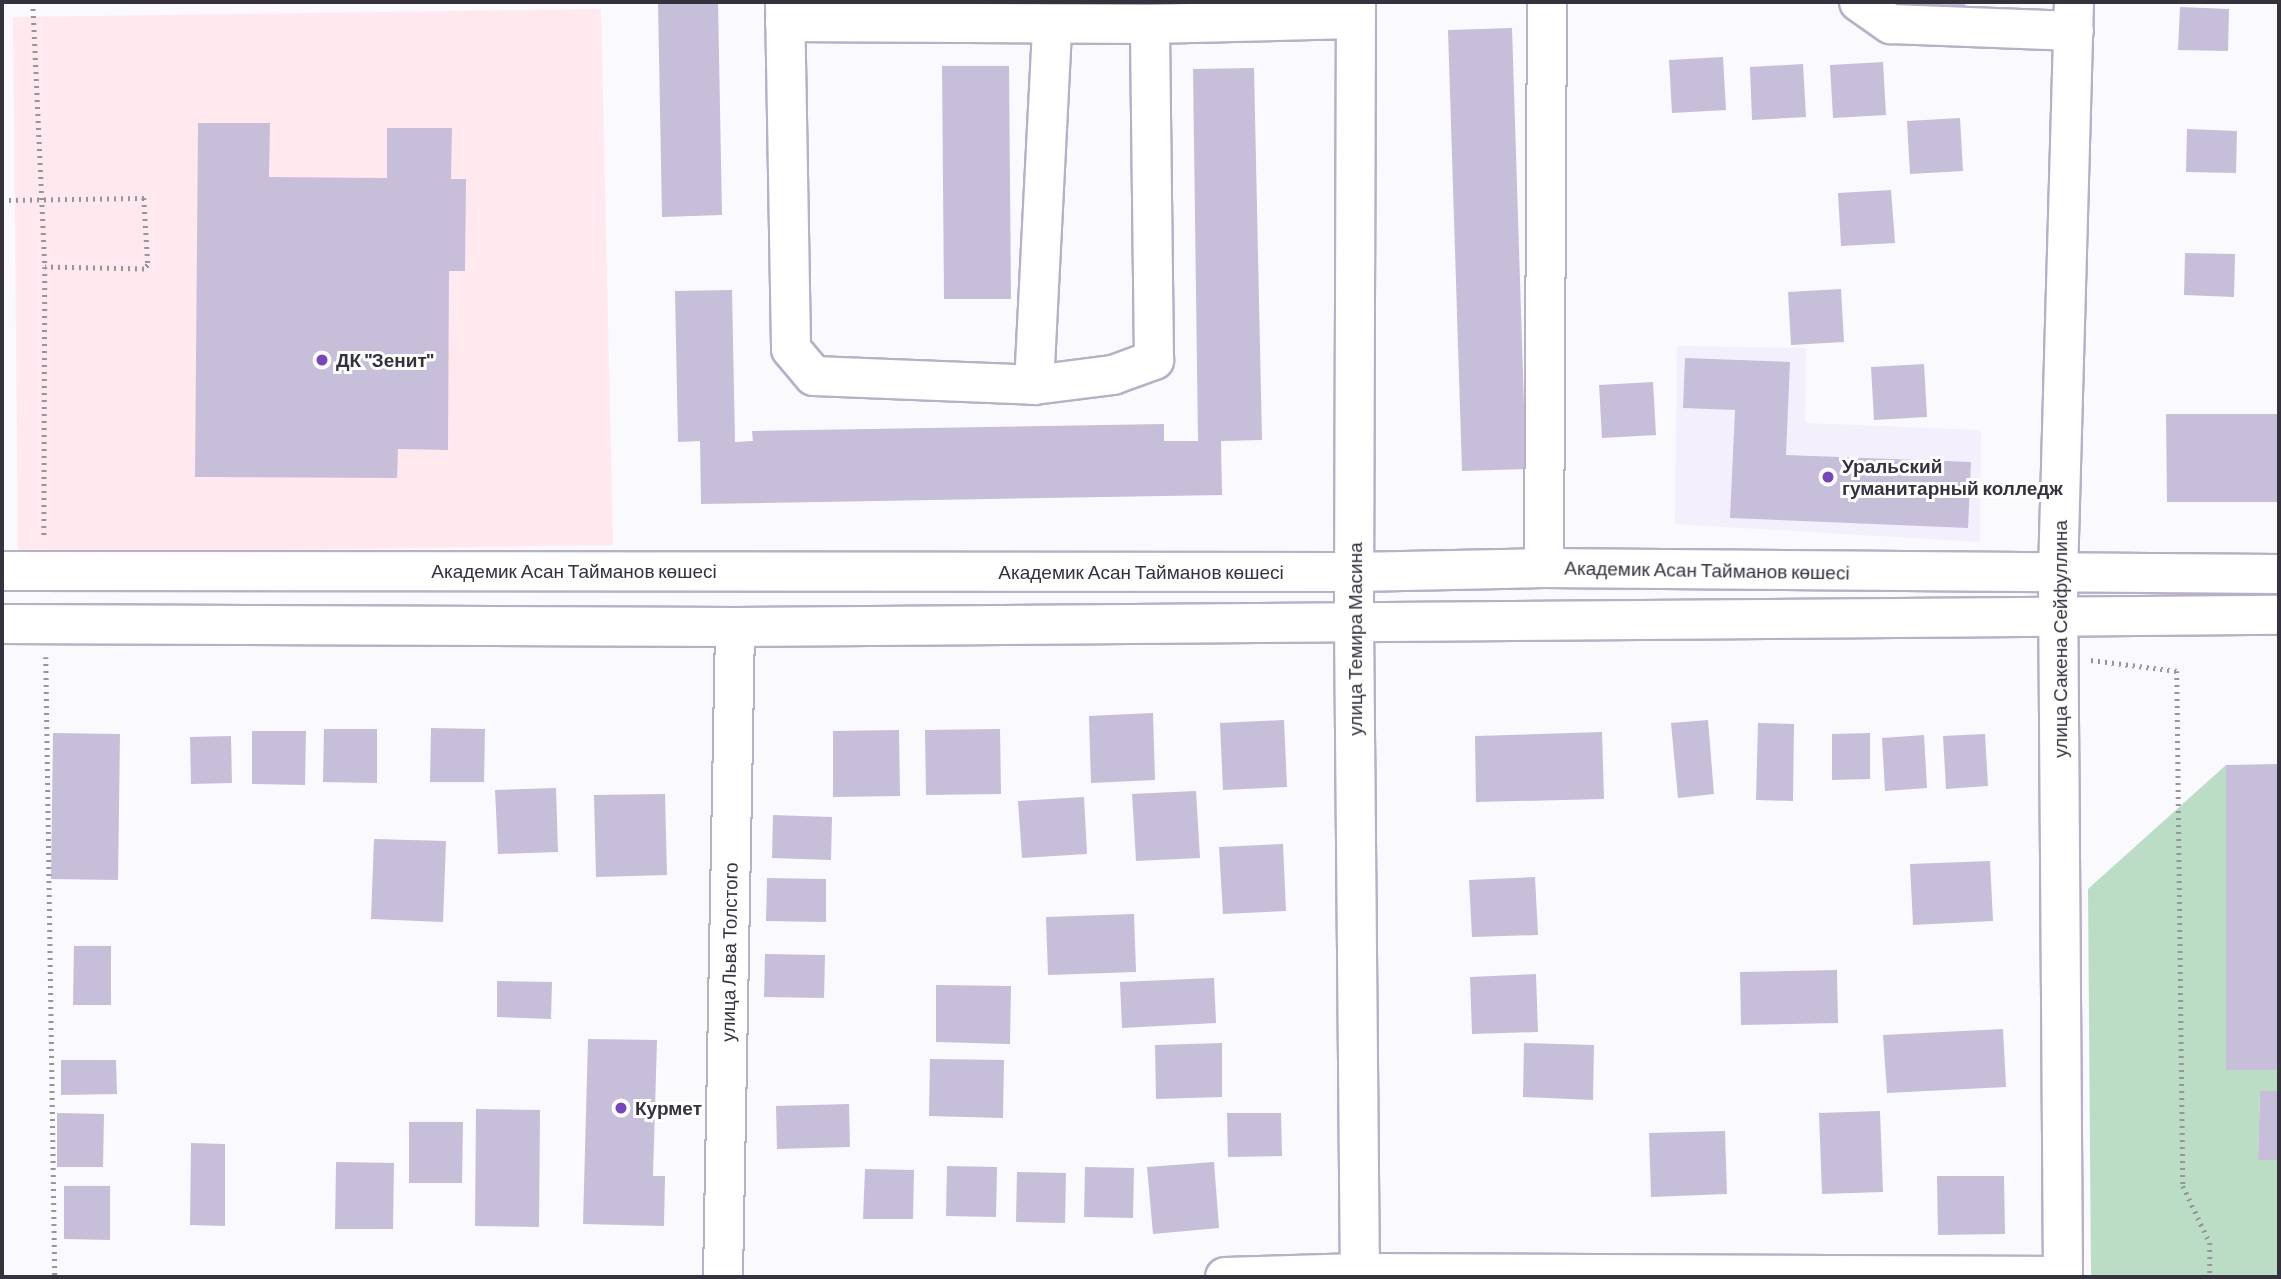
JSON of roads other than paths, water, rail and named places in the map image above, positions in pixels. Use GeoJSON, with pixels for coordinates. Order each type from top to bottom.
{"type":"FeatureCollection","features":[{"type":"Feature","properties":{"kind":"street"},"geometry":{"type":"LineString","coordinates":[[1545,568],[1547,2]]}},
{"type":"Feature","properties":{"kind":"street"},"geometry":{"type":"LineString","coordinates":[[1859,2],[1891,24],[2074,16]]}},
{"type":"Feature","properties":{"kind":"street"},"geometry":{"type":"LineString","coordinates":[[1150,24],[1154,360],[1113,375],[1034,385],[814,376],[791,349],[785,12],[1052,24],[1150,24],[1354,10]]}},
{"type":"Feature","properties":{"kind":"street","name":"улица Темира Масина"},"geometry":{"type":"LineString","coordinates":[[1354,10],[1354,621],[1360,1275]]}},
{"type":"Feature","properties":{"kind":"street","name":"улица Сакена Сейфуллина"},"geometry":{"type":"LineString","coordinates":[[2063,1276],[2058,574],[2074,16]]}},
{"type":"Feature","properties":{"kind":"street"},"geometry":{"type":"LineString","coordinates":[[1034,385],[1052,24]]}},
{"type":"Feature","properties":{"kind":"street","name":"Академик Асан Тайманов көшесі"},"geometry":{"type":"LineString","coordinates":[[2,571],[1354,572],[1545,568],[2279,574]]}},
{"type":"Feature","properties":{"kind":"street"},"geometry":{"type":"LineString","coordinates":[[2,624],[735,626],[2279,615]]}},
{"type":"Feature","properties":{"kind":"street","name":"улица Льва Толстого"},"geometry":{"type":"LineString","coordinates":[[723,1277],[735,626]]}},
{"type":"Feature","properties":{"kind":"street"},"geometry":{"type":"LineString","coordinates":[[1225,1277],[2063,1276]]}},
{"type":"Feature","properties":{"kind":"place","name":"ДК \"Зенит\""},"geometry":{"type":"Point","coordinates":[322,360]}},
{"type":"Feature","properties":{"kind":"place","name":"Уральский гуманитарный колледж"},"geometry":{"type":"Point","coordinates":[1828,477]}},
{"type":"Feature","properties":{"kind":"place","name":"Курмет"},"geometry":{"type":"Point","coordinates":[621,1108]}}]}
